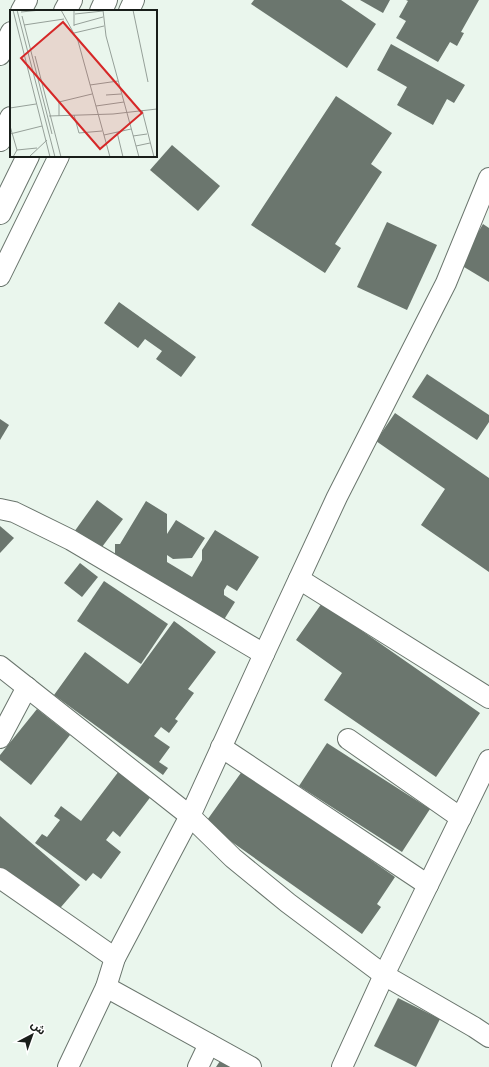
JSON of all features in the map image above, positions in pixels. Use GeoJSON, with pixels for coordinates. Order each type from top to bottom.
{"type":"FeatureCollection","features":[{"type":"Feature","properties":{"kind":"highway"},"geometry":{"type":"LineString","coordinates":[[66,10],[71,0]]}},
{"type":"Feature","properties":{"kind":"highway"},"geometry":{"type":"LineString","coordinates":[[101,10],[106,0]]}},
{"type":"Feature","properties":{"kind":"highway"},"geometry":{"type":"LineString","coordinates":[[0,140],[10,120]]}},
{"type":"Feature","properties":{"kind":"highway"},"geometry":{"type":"LineString","coordinates":[[0,213],[28,157]]}},
{"type":"Feature","properties":{"kind":"street"},"geometry":{"type":"LineString","coordinates":[[22,10],[27,0]]}},
{"type":"Feature","properties":{"kind":"street"},"geometry":{"type":"LineString","coordinates":[[129,10],[134,0]]}},
{"type":"Feature","properties":{"kind":"street"},"geometry":{"type":"LineString","coordinates":[[0,55],[10,34]]}},
{"type":"Feature","properties":{"kind":"street"},"geometry":{"type":"LineString","coordinates":[[0,276],[59,157]]}},
{"type":"Feature","properties":{"kind":"street"},"geometry":{"type":"LineString","coordinates":[[68,1067],[106,987],[115,958],[190,816],[337,497],[446,283],[489,178]]}},
{"type":"Feature","properties":{"kind":"street"},"geometry":{"type":"LineString","coordinates":[[0,509],[14,512],[71,540],[264,654]]}},
{"type":"Feature","properties":{"kind":"street"},"geometry":{"type":"LineString","coordinates":[[299,580],[489,698]]}},
{"type":"Feature","properties":{"kind":"street"},"geometry":{"type":"LineString","coordinates":[[0,666],[190,816],[233,858],[262,883],[384,975],[489,1037]]}},
{"type":"Feature","properties":{"kind":"street"},"geometry":{"type":"LineString","coordinates":[[0,738],[27,687]]}},
{"type":"Feature","properties":{"kind":"street"},"geometry":{"type":"LineString","coordinates":[[348,739],[461,818]]}},
{"type":"Feature","properties":{"kind":"street"},"geometry":{"type":"LineString","coordinates":[[221,747],[428,885]]}},
{"type":"Feature","properties":{"kind":"street"},"geometry":{"type":"LineString","coordinates":[[342,1067],[384,975],[489,760]]}},
{"type":"Feature","properties":{"kind":"street"},"geometry":{"type":"LineString","coordinates":[[0,878],[115,958]]}},
{"type":"Feature","properties":{"kind":"street"},"geometry":{"type":"LineString","coordinates":[[106,987],[251,1067]]}},
{"type":"Feature","properties":{"kind":"street"},"geometry":{"type":"LineString","coordinates":[[198,1067],[210,1044]]}},
{"type":"Feature","properties":{"kind":"building"},"geometry":{"type":"Polygon","coordinates":[[[254,0],[341,0],[376,24],[347,68],[251,4],[254,0]]]}},
{"type":"Feature","properties":{"kind":"building"},"geometry":{"type":"Polygon","coordinates":[[[360,0],[390,0],[383,13],[360,0]]]}},
{"type":"Feature","properties":{"kind":"building"},"geometry":{"type":"Polygon","coordinates":[[[406,0],[479,0],[461,32],[464,33],[457,46],[450,42],[438,62],[396,38],[406,21],[399,17],[408,1],[406,0]]]}},
{"type":"Feature","properties":{"kind":"building"},"geometry":{"type":"Polygon","coordinates":[[[391,44],[465,85],[454,103],[447,99],[433,125],[397,105],[407,87],[377,70],[391,44]]]}},
{"type":"Feature","properties":{"kind":"building"},"geometry":{"type":"Polygon","coordinates":[[[336,96],[392,133],[371,164],[382,172],[335,244],[341,248],[325,273],[251,225],[336,96]]]}},
{"type":"Feature","properties":{"kind":"building"},"geometry":{"type":"Polygon","coordinates":[[[172,145],[220,186],[198,211],[150,170],[172,145]]]}},
{"type":"Feature","properties":{"kind":"building"},"geometry":{"type":"Polygon","coordinates":[[[387,222],[437,245],[407,310],[357,287],[387,222]]]}},
{"type":"Feature","properties":{"kind":"building"},"geometry":{"type":"Polygon","coordinates":[[[483,224],[489,228],[489,282],[459,264],[483,224]]]}},
{"type":"Feature","properties":{"kind":"building"},"geometry":{"type":"Polygon","coordinates":[[[119,302],[196,357],[181,377],[156,359],[162,351],[145,339],[138,348],[104,323],[119,302]]]}},
{"type":"Feature","properties":{"kind":"building"},"geometry":{"type":"Polygon","coordinates":[[[427,374],[489,415],[489,422],[477,440],[412,397],[427,374]]]}},
{"type":"Feature","properties":{"kind":"building"},"geometry":{"type":"Polygon","coordinates":[[[395,413],[489,478],[489,572],[421,525],[445,489],[376,441],[395,413]]]}},
{"type":"Feature","properties":{"kind":"building"},"geometry":{"type":"Polygon","coordinates":[[[0,419],[9,425],[0,440],[0,419]]]}},
{"type":"Feature","properties":{"kind":"building"},"geometry":{"type":"Polygon","coordinates":[[[97,500],[123,519],[99,551],[74,532],[97,500]]]}},
{"type":"Feature","properties":{"kind":"building"},"geometry":{"type":"Polygon","coordinates":[[[146,501],[167,514],[167,534],[176,520],[205,538],[192,558],[173,559],[167,555],[167,562],[192,577],[202,560],[202,550],[215,530],[259,557],[237,591],[227,585],[224,590],[224,595],[235,602],[220,626],[115,563],[115,544],[120,544],[146,501]]]}},
{"type":"Feature","properties":{"kind":"building"},"geometry":{"type":"Polygon","coordinates":[[[0,526],[14,538],[0,553],[0,526]]]}},
{"type":"Feature","properties":{"kind":"building"},"geometry":{"type":"Polygon","coordinates":[[[80,563],[98,577],[82,597],[64,583],[80,563]]]}},
{"type":"Feature","properties":{"kind":"building"},"geometry":{"type":"Polygon","coordinates":[[[104,581],[168,624],[141,664],[77,621],[104,581]]]}},
{"type":"Feature","properties":{"kind":"building"},"geometry":{"type":"Polygon","coordinates":[[[322,603],[480,713],[436,777],[324,700],[342,673],[296,640],[322,603]]]}},
{"type":"Feature","properties":{"kind":"building"},"geometry":{"type":"Polygon","coordinates":[[[174,621],[216,652],[188,689],[194,693],[175,719],[178,721],[169,733],[161,727],[154,736],[170,747],[159,762],[168,768],[163,775],[54,695],[85,652],[128,684],[174,621]]]}},
{"type":"Feature","properties":{"kind":"building"},"geometry":{"type":"Polygon","coordinates":[[[37,709],[70,735],[31,785],[0,760],[0,755],[37,709]]]}},
{"type":"Feature","properties":{"kind":"building"},"geometry":{"type":"Polygon","coordinates":[[[327,743],[430,809],[402,852],[299,786],[327,743]]]}},
{"type":"Feature","properties":{"kind":"building"},"geometry":{"type":"Polygon","coordinates":[[[243,770],[395,877],[377,904],[381,907],[362,934],[205,823],[243,770]]]}},
{"type":"Feature","properties":{"kind":"building"},"geometry":{"type":"Polygon","coordinates":[[[119,771],[152,795],[120,837],[113,831],[106,840],[121,852],[101,879],[93,873],[86,881],[35,843],[42,834],[47,837],[60,820],[54,816],[61,806],[81,821],[119,771]]]}},
{"type":"Feature","properties":{"kind":"building"},"geometry":{"type":"Polygon","coordinates":[[[0,816],[80,885],[55,914],[0,867],[0,816]]]}},
{"type":"Feature","properties":{"kind":"building"},"geometry":{"type":"Polygon","coordinates":[[[398,998],[440,1019],[416,1067],[374,1046],[398,998]]]}},
{"type":"Feature","properties":{"kind":"building"},"geometry":{"type":"Polygon","coordinates":[[[220,1061],[230,1067],[216,1067],[220,1061]]]}}]}
